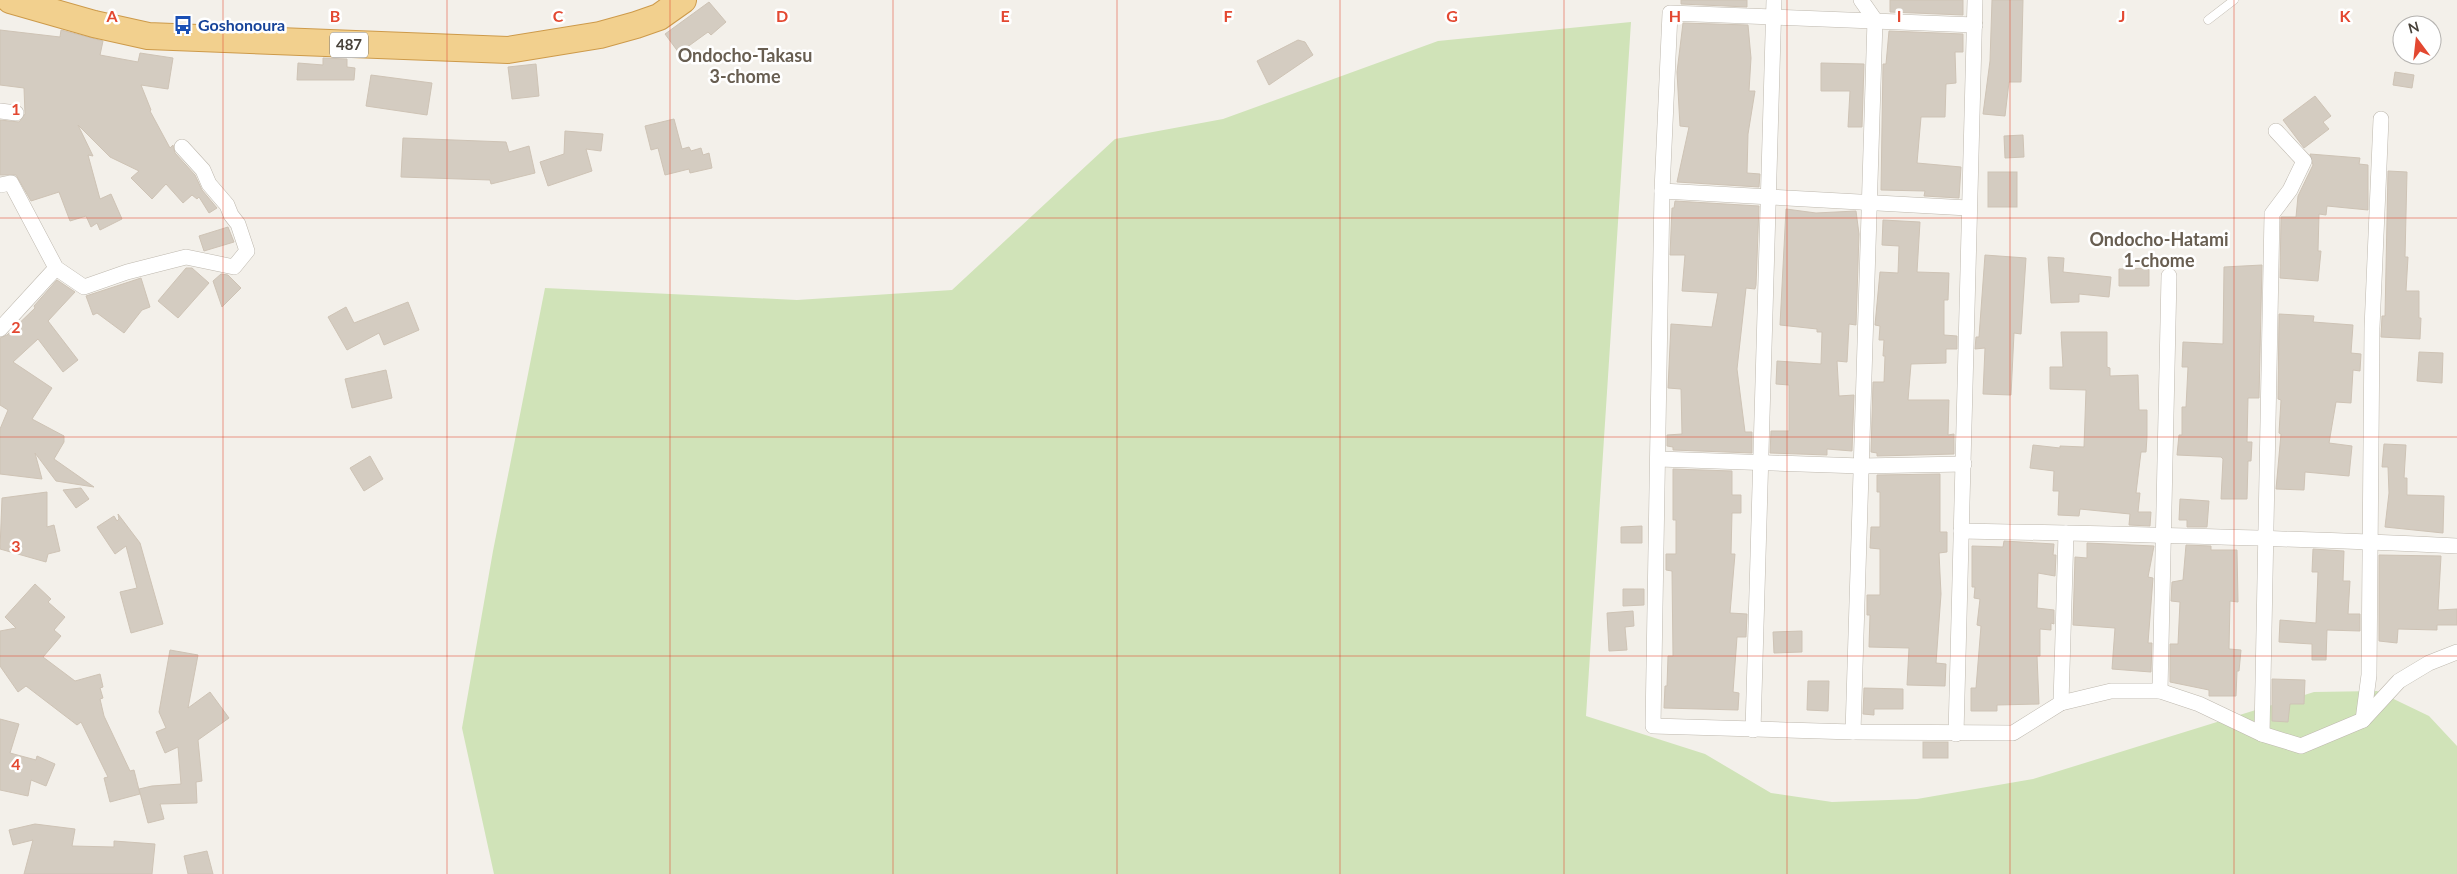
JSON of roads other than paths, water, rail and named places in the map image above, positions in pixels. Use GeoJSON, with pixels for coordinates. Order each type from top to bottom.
{"type":"FeatureCollection","features":[{"type":"Feature","properties":{"kind":"highway","name":"487"},"geometry":{"type":"LineString","coordinates":[[10,0],[94,24],[148,36],[508,50],[591,37],[636,25],[659,17],[683,0]]}},
{"type":"Feature","properties":{"kind":"street"},"geometry":{"type":"LineString","coordinates":[[1753,730],[1774,0]]}},
{"type":"Feature","properties":{"kind":"street"},"geometry":{"type":"LineString","coordinates":[[1854,732],[1868,201],[1875,20],[1860,0]]}},
{"type":"Feature","properties":{"kind":"street"},"geometry":{"type":"LineString","coordinates":[[1956,734],[1964,464],[1968,208],[1975,0]]}},
{"type":"Feature","properties":{"kind":"street"},"geometry":{"type":"LineString","coordinates":[[1975,25],[1670,12],[1662,191],[1659,459],[1653,726],[1956,734],[2013,733],[2061,702],[2111,691],[2160,691],[2199,704],[2262,734],[2301,746],[2363,720],[2399,681],[2428,663],[2457,652]]}},
{"type":"Feature","properties":{"kind":"street"},"geometry":{"type":"LineString","coordinates":[[0,111],[16,113]]}},
{"type":"Feature","properties":{"kind":"street"},"geometry":{"type":"LineString","coordinates":[[2363,720],[2369,675],[2372,328],[2381,119]]}},
{"type":"Feature","properties":{"kind":"street"},"geometry":{"type":"LineString","coordinates":[[2262,734],[2272,214],[2290,190],[2304,161],[2276,131]]}},
{"type":"Feature","properties":{"kind":"street"},"geometry":{"type":"LineString","coordinates":[[0,185],[11,183],[56,268],[76,284],[84,287],[127,272],[186,257],[234,267],[247,251],[238,224],[230,215],[227,205],[209,184],[203,170],[182,146]]}},
{"type":"Feature","properties":{"kind":"street"},"geometry":{"type":"LineString","coordinates":[[1662,191],[1968,208]]}},
{"type":"Feature","properties":{"kind":"street"},"geometry":{"type":"LineString","coordinates":[[0,329],[56,268]]}},
{"type":"Feature","properties":{"kind":"street"},"geometry":{"type":"LineString","coordinates":[[2160,691],[2169,276]]}},
{"type":"Feature","properties":{"kind":"street"},"geometry":{"type":"LineString","coordinates":[[1659,459],[1861,466],[1964,464]]}},
{"type":"Feature","properties":{"kind":"street"},"geometry":{"type":"LineString","coordinates":[[1962,531],[2164,537],[2265,537],[2457,546]]}},
{"type":"Feature","properties":{"kind":"street"},"geometry":{"type":"LineString","coordinates":[[2061,702],[2066,533]]}},
{"type":"Feature","properties":{"kind":"lane"},"geometry":{"type":"LineString","coordinates":[[2208,20],[2234,0]]}},
{"type":"Feature","properties":{"kind":"place","name":"Goshonoura"},"geometry":{"type":"Point","coordinates":[183,25]}},
{"type":"Feature","properties":{"kind":"district","name":"Ondocho-Takasu 3-chome"},"geometry":{"type":"Point","coordinates":[745,66]}},
{"type":"Feature","properties":{"kind":"district","name":"Ondocho-Hatami 1-chome"},"geometry":{"type":"Point","coordinates":[2159,250]}}]}
